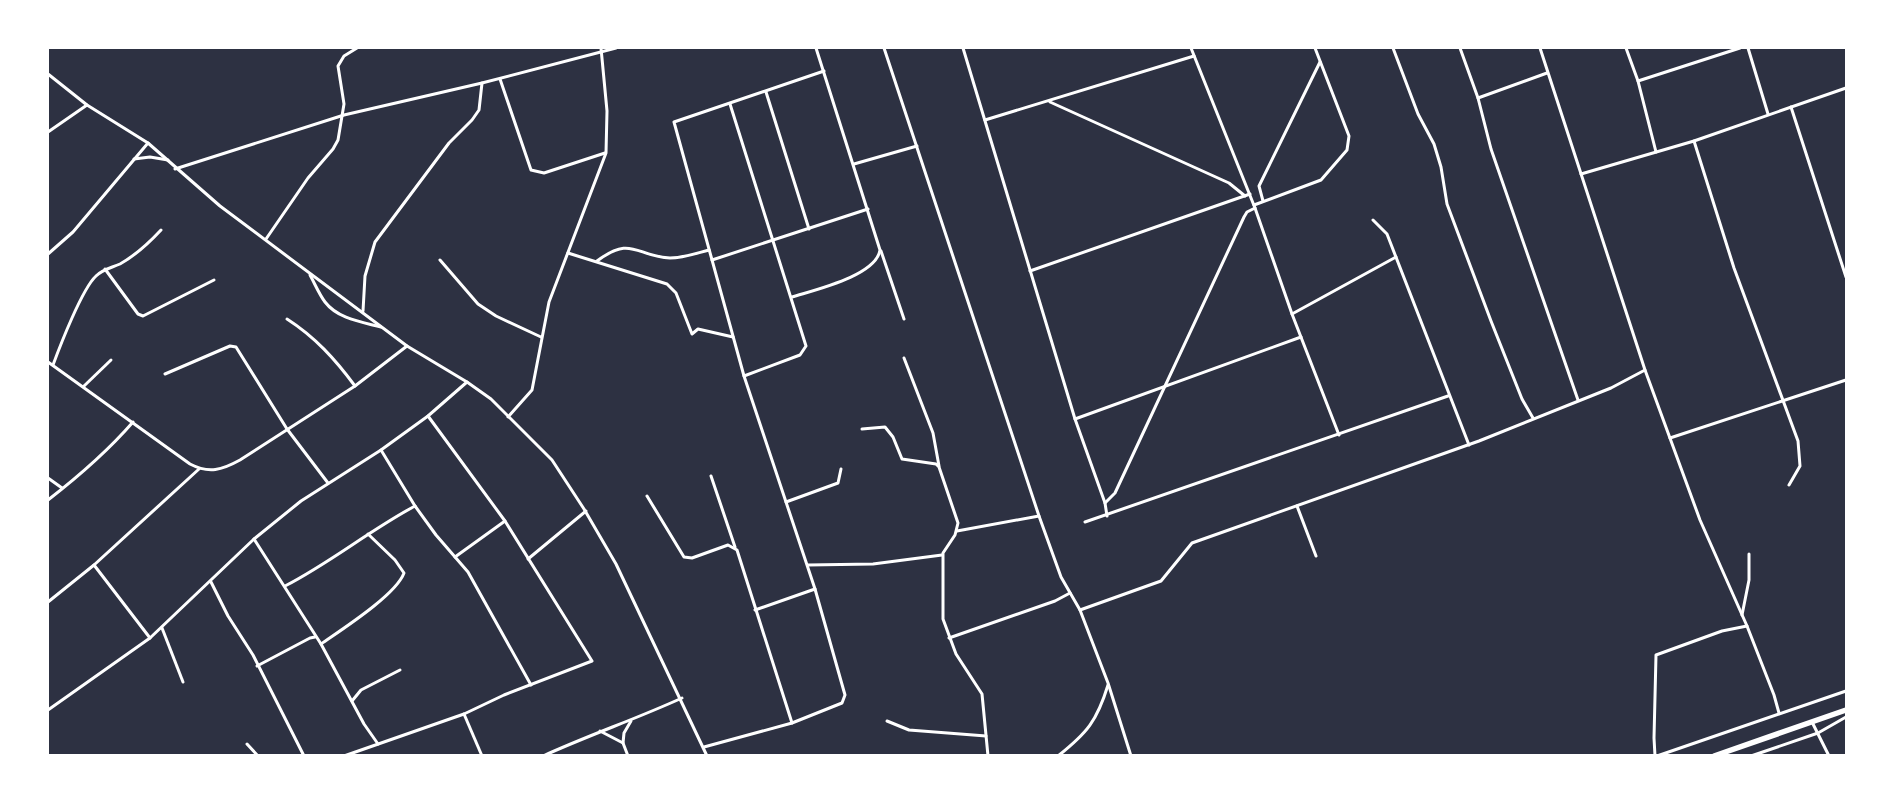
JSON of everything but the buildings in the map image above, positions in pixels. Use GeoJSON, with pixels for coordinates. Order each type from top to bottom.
{"type":"FeatureCollection","features":[{"type":"Feature","properties":{"kind":"highway"},"geometry":{"type":"LineString","coordinates":[[1714,756],[1846,710]]}},
{"type":"Feature","properties":{"kind":"street"},"geometry":{"type":"LineString","coordinates":[[266,240],[308,178],[333,149],[338,140],[344,115],[344,104],[338,66],[344,56],[357,48]]}},
{"type":"Feature","properties":{"kind":"street"},"geometry":{"type":"LineString","coordinates":[[175,169],[344,115],[482,84],[601,49],[616,48]]}},
{"type":"Feature","properties":{"kind":"street"},"geometry":{"type":"LineString","coordinates":[[816,48],[904,319]]}},
{"type":"Feature","properties":{"kind":"street"},"geometry":{"type":"LineString","coordinates":[[884,48],[1039,516],[1061,577],[1080,610],[1108,683],[1131,756]]}},
{"type":"Feature","properties":{"kind":"street"},"geometry":{"type":"LineString","coordinates":[[963,48],[1075,419],[1105,504],[1106,516]]}},
{"type":"Feature","properties":{"kind":"street"},"geometry":{"type":"LineString","coordinates":[[1191,48],[1255,206],[1292,314],[1339,435]]}},
{"type":"Feature","properties":{"kind":"street"},"geometry":{"type":"LineString","coordinates":[[1105,504],[1115,493],[1247,212],[1263,201],[1321,180],[1347,150],[1349,136],[1315,48]]}},
{"type":"Feature","properties":{"kind":"street"},"geometry":{"type":"LineString","coordinates":[[1393,48],[1418,114],[1434,144],[1441,167],[1447,204],[1491,322],[1522,399],[1533,418]]}},
{"type":"Feature","properties":{"kind":"street"},"geometry":{"type":"LineString","coordinates":[[1460,48],[1478,98],[1491,149],[1578,400]]}},
{"type":"Feature","properties":{"kind":"street"},"geometry":{"type":"LineString","coordinates":[[1540,48],[1645,370],[1700,520],[1747,626],[1774,695],[1779,713]]}},
{"type":"Feature","properties":{"kind":"street"},"geometry":{"type":"LineString","coordinates":[[1626,48],[1638,81],[1656,152]]}},
{"type":"Feature","properties":{"kind":"street"},"geometry":{"type":"LineString","coordinates":[[1638,81],[1740,48]]}},
{"type":"Feature","properties":{"kind":"street"},"geometry":{"type":"LineString","coordinates":[[1748,48],[1768,114]]}},
{"type":"Feature","properties":{"kind":"street"},"geometry":{"type":"LineString","coordinates":[[508,418],[532,390],[549,302],[606,153],[606,111],[601,49]]}},
{"type":"Feature","properties":{"kind":"street"},"geometry":{"type":"LineString","coordinates":[[985,120],[1050,102],[1194,56]]}},
{"type":"Feature","properties":{"kind":"street"},"geometry":{"type":"LineString","coordinates":[[1263,201],[1259,186],[1320,61]]}},
{"type":"Feature","properties":{"kind":"street"},"geometry":{"type":"LineString","coordinates":[[704,747],[792,723],[842,703],[845,698],[808,565],[744,376],[674,122],[824,71]]}},
{"type":"Feature","properties":{"kind":"street"},"geometry":{"type":"LineString","coordinates":[[1478,98],[1547,73]]}},
{"type":"Feature","properties":{"kind":"street"},"geometry":{"type":"LineString","coordinates":[[48,74],[88,105],[148,143],[168,160],[175,169],[220,206],[407,346],[467,382],[491,399],[552,460],[586,511],[616,564],[682,698],[708,756]]}},
{"type":"Feature","properties":{"kind":"street"},"geometry":{"type":"LineString","coordinates":[[500,79],[531,170],[544,173],[606,153]]}},
{"type":"Feature","properties":{"kind":"street"},"geometry":{"type":"LineString","coordinates":[[363,312],[365,276],[375,242],[449,143],[472,120],[479,110],[482,84]]}},
{"type":"Feature","properties":{"kind":"street"},"geometry":{"type":"LineString","coordinates":[[1581,174],[1694,141],[1846,88]]}},
{"type":"Feature","properties":{"kind":"street"},"geometry":{"type":"LineString","coordinates":[[766,92],[809,229]]}},
{"type":"Feature","properties":{"kind":"street"},"geometry":{"type":"LineString","coordinates":[[1050,102],[1229,183],[1245,196]]}},
{"type":"Feature","properties":{"kind":"street"},"geometry":{"type":"LineString","coordinates":[[730,104],[806,346],[800,355],[771,368],[744,376]]}},
{"type":"Feature","properties":{"kind":"street"},"geometry":{"type":"LineString","coordinates":[[48,132],[88,105]]}},
{"type":"Feature","properties":{"kind":"street"},"geometry":{"type":"LineString","coordinates":[[1791,106],[1846,277]]}},
{"type":"Feature","properties":{"kind":"street"},"geometry":{"type":"LineString","coordinates":[[1694,141],[1734,268],[1798,441],[1800,466],[1789,485]]}},
{"type":"Feature","properties":{"kind":"street"},"geometry":{"type":"LineString","coordinates":[[48,254],[73,232],[148,143]]}},
{"type":"Feature","properties":{"kind":"street"},"geometry":{"type":"LineString","coordinates":[[854,164],[917,146]]}},
{"type":"Feature","properties":{"kind":"street"},"geometry":{"type":"LineString","coordinates":[[134,160],[150,157],[168,160]]}},
{"type":"Feature","properties":{"kind":"street"},"geometry":{"type":"LineString","coordinates":[[1030,271],[1250,194]]}},
{"type":"Feature","properties":{"kind":"street"},"geometry":{"type":"LineString","coordinates":[[712,260],[772,242],[868,209]]}},
{"type":"Feature","properties":{"kind":"street"},"geometry":{"type":"LineString","coordinates":[[1373,220],[1387,234],[1442,371],[1448,396],[1469,445]]}},
{"type":"Feature","properties":{"kind":"street"},"geometry":{"type":"LineString","coordinates":[[53,366],[86,291],[96,276],[139,252],[161,230]]}},
{"type":"Feature","properties":{"kind":"street"},"geometry":{"type":"LineString","coordinates":[[792,297],[861,272],[877,260],[879,246]]}},
{"type":"Feature","properties":{"kind":"street"},"geometry":{"type":"LineString","coordinates":[[596,262],[620,247],[669,258],[709,250]]}},
{"type":"Feature","properties":{"kind":"street"},"geometry":{"type":"LineString","coordinates":[[568,253],[667,284],[676,293],[692,334],[698,329],[733,337]]}},
{"type":"Feature","properties":{"kind":"street"},"geometry":{"type":"LineString","coordinates":[[1292,314],[1396,257]]}},
{"type":"Feature","properties":{"kind":"street"},"geometry":{"type":"LineString","coordinates":[[440,260],[478,304],[496,316],[541,337]]}},
{"type":"Feature","properties":{"kind":"street"},"geometry":{"type":"LineString","coordinates":[[106,269],[138,314],[143,316],[214,280]]}},
{"type":"Feature","properties":{"kind":"street"},"geometry":{"type":"LineString","coordinates":[[307,272],[325,302],[338,314],[384,328]]}},
{"type":"Feature","properties":{"kind":"street"},"geometry":{"type":"LineString","coordinates":[[287,319],[308,333],[334,357],[355,386]]}},
{"type":"Feature","properties":{"kind":"street"},"geometry":{"type":"LineString","coordinates":[[1075,419],[1164,389],[1301,337]]}},
{"type":"Feature","properties":{"kind":"street"},"geometry":{"type":"LineString","coordinates":[[164,374],[230,346],[236,347],[287,429],[328,483]]}},
{"type":"Feature","properties":{"kind":"street"},"geometry":{"type":"LineString","coordinates":[[48,362],[199,469],[222,470],[355,386],[407,346]]}},
{"type":"Feature","properties":{"kind":"street"},"geometry":{"type":"LineString","coordinates":[[904,358],[933,433],[939,467],[958,523],[957,531],[942,555],[943,619],[949,638],[982,694],[988,756]]}},
{"type":"Feature","properties":{"kind":"street"},"geometry":{"type":"LineString","coordinates":[[84,386],[112,360]]}},
{"type":"Feature","properties":{"kind":"street"},"geometry":{"type":"LineString","coordinates":[[1080,610],[1161,581],[1192,543],[1469,445],[1611,388],[1645,370]]}},
{"type":"Feature","properties":{"kind":"street"},"geometry":{"type":"LineString","coordinates":[[1670,438],[1846,380]]}},
{"type":"Feature","properties":{"kind":"street"},"geometry":{"type":"LineString","coordinates":[[48,710],[150,638],[254,539],[301,501],[381,450],[428,416],[467,382]]}},
{"type":"Feature","properties":{"kind":"street"},"geometry":{"type":"LineString","coordinates":[[1085,522],[1448,396]]}},
{"type":"Feature","properties":{"kind":"street"},"geometry":{"type":"LineString","coordinates":[[344,756],[464,714],[592,660],[505,521],[428,416]]}},
{"type":"Feature","properties":{"kind":"street"},"geometry":{"type":"LineString","coordinates":[[48,500],[110,448],[134,422]]}},
{"type":"Feature","properties":{"kind":"street"},"geometry":{"type":"LineString","coordinates":[[862,428],[885,426],[893,437],[902,459],[936,464],[939,467]]}},
{"type":"Feature","properties":{"kind":"street"},"geometry":{"type":"LineString","coordinates":[[381,450],[415,506],[455,557],[483,597],[531,685]]}},
{"type":"Feature","properties":{"kind":"street"},"geometry":{"type":"LineString","coordinates":[[48,602],[94,564],[199,469]]}},
{"type":"Feature","properties":{"kind":"street"},"geometry":{"type":"LineString","coordinates":[[786,502],[838,483],[841,469]]}},
{"type":"Feature","properties":{"kind":"street"},"geometry":{"type":"LineString","coordinates":[[711,476],[792,723]]}},
{"type":"Feature","properties":{"kind":"street"},"geometry":{"type":"LineString","coordinates":[[48,478],[62,488]]}},
{"type":"Feature","properties":{"kind":"street"},"geometry":{"type":"LineString","coordinates":[[647,496],[684,557],[692,558],[725,546],[735,547]]}},
{"type":"Feature","properties":{"kind":"street"},"geometry":{"type":"LineString","coordinates":[[285,586],[317,570],[368,534],[415,506]]}},
{"type":"Feature","properties":{"kind":"street"},"geometry":{"type":"LineString","coordinates":[[1297,506],[1316,556]]}},
{"type":"Feature","properties":{"kind":"street"},"geometry":{"type":"LineString","coordinates":[[528,559],[586,511]]}},
{"type":"Feature","properties":{"kind":"street"},"geometry":{"type":"LineString","coordinates":[[957,531],[1039,516]]}},
{"type":"Feature","properties":{"kind":"street"},"geometry":{"type":"LineString","coordinates":[[455,557],[505,521]]}},
{"type":"Feature","properties":{"kind":"street"},"geometry":{"type":"LineString","coordinates":[[321,644],[370,607],[401,580],[404,573],[395,560],[368,534]]}},
{"type":"Feature","properties":{"kind":"street"},"geometry":{"type":"LineString","coordinates":[[254,539],[321,644],[351,702],[378,744]]}},
{"type":"Feature","properties":{"kind":"street"},"geometry":{"type":"LineString","coordinates":[[1742,616],[1749,580],[1749,554]]}},
{"type":"Feature","properties":{"kind":"street"},"geometry":{"type":"LineString","coordinates":[[808,565],[873,564],[942,555]]}},
{"type":"Feature","properties":{"kind":"street"},"geometry":{"type":"LineString","coordinates":[[94,564],[150,638]]}},
{"type":"Feature","properties":{"kind":"street"},"geometry":{"type":"LineString","coordinates":[[211,582],[228,616],[253,655],[304,756]]}},
{"type":"Feature","properties":{"kind":"street"},"geometry":{"type":"LineString","coordinates":[[755,610],[815,588]]}},
{"type":"Feature","properties":{"kind":"street"},"geometry":{"type":"LineString","coordinates":[[949,638],[1055,602],[1070,594]]}},
{"type":"Feature","properties":{"kind":"street"},"geometry":{"type":"LineString","coordinates":[[1747,626],[1722,631],[1656,655],[1654,738],[1656,756],[1846,691]]}},
{"type":"Feature","properties":{"kind":"street"},"geometry":{"type":"LineString","coordinates":[[162,628],[183,682]]}},
{"type":"Feature","properties":{"kind":"street"},"geometry":{"type":"LineString","coordinates":[[257,666],[315,637]]}},
{"type":"Feature","properties":{"kind":"street"},"geometry":{"type":"LineString","coordinates":[[351,702],[361,690],[400,670]]}},
{"type":"Feature","properties":{"kind":"street"},"geometry":{"type":"LineString","coordinates":[[1058,756],[1083,736],[1097,716],[1108,683]]}},
{"type":"Feature","properties":{"kind":"street"},"geometry":{"type":"LineString","coordinates":[[543,756],[599,731],[631,721],[682,698]]}},
{"type":"Feature","properties":{"kind":"street"},"geometry":{"type":"LineString","coordinates":[[464,714],[482,756]]}},
{"type":"Feature","properties":{"kind":"street"},"geometry":{"type":"LineString","coordinates":[[1750,756],[1818,733],[1846,717]]}},
{"type":"Feature","properties":{"kind":"street"},"geometry":{"type":"LineString","coordinates":[[628,756],[623,743],[624,733],[631,721]]}},
{"type":"Feature","properties":{"kind":"street"},"geometry":{"type":"LineString","coordinates":[[887,721],[909,730],[986,736]]}},
{"type":"Feature","properties":{"kind":"street"},"geometry":{"type":"LineString","coordinates":[[1812,722],[1829,756]]}},
{"type":"Feature","properties":{"kind":"street"},"geometry":{"type":"LineString","coordinates":[[599,731],[623,743]]}},
{"type":"Feature","properties":{"kind":"street"},"geometry":{"type":"LineString","coordinates":[[247,744],[258,756]]}}]}
